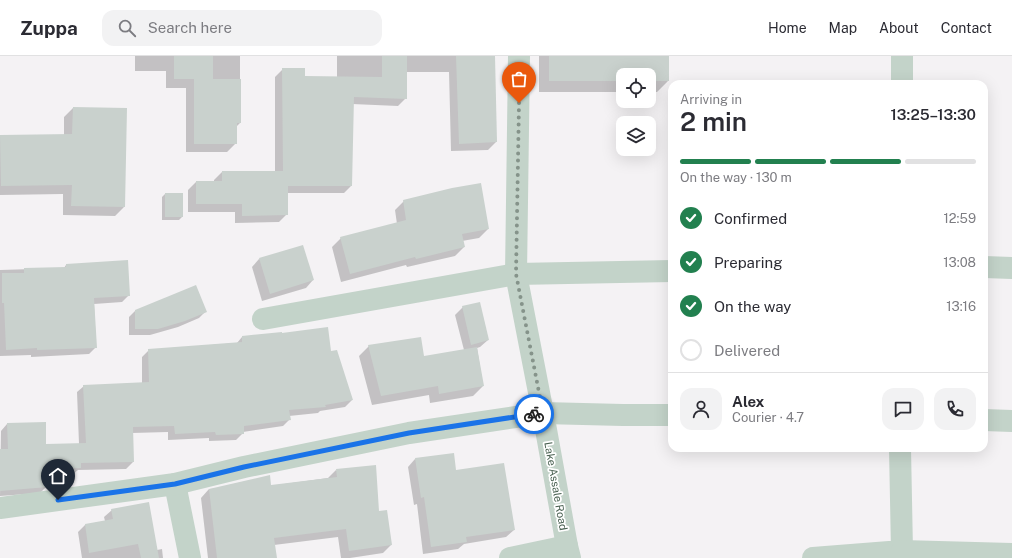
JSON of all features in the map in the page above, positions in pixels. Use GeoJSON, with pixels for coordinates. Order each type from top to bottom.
{"type":"FeatureCollection","features":[{"type":"Feature","properties":{"kind":"street","name":"Lake Assale Road"},"geometry":{"type":"LineString","coordinates":[[519,56],[516,274],[568,552]]}},
{"type":"Feature","properties":{"kind":"street"},"geometry":{"type":"LineString","coordinates":[[902,56],[902,80]]}},
{"type":"Feature","properties":{"kind":"street"},"geometry":{"type":"LineString","coordinates":[[988,267],[1012,268]]}},
{"type":"Feature","properties":{"kind":"street"},"geometry":{"type":"LineString","coordinates":[[263,319],[516,274],[668,271]]}},
{"type":"Feature","properties":{"kind":"street"},"geometry":{"type":"LineString","coordinates":[[0,508],[175,484],[244,467],[409,433],[543,413],[668,415]]}},
{"type":"Feature","properties":{"kind":"street"},"geometry":{"type":"LineString","coordinates":[[988,420],[1012,421]]}},
{"type":"Feature","properties":{"kind":"street"},"geometry":{"type":"LineString","coordinates":[[900,452],[902,554]]}},
{"type":"Feature","properties":{"kind":"street"},"geometry":{"type":"LineString","coordinates":[[175,484],[190,558]]}},
{"type":"Feature","properties":{"kind":"street"},"geometry":{"type":"LineString","coordinates":[[510,558],[568,552]]}},
{"type":"Feature","properties":{"kind":"street"},"geometry":{"type":"LineString","coordinates":[[813,558],[902,554],[1012,554]]}},
{"type":"Feature","properties":{"kind":"building"},"geometry":{"type":"Polygon","coordinates":[[[174,56],[213,56],[213,79],[241,79],[241,123],[237,123],[237,144],[194,144],[194,79],[174,79],[174,56]]]}},
{"type":"Feature","properties":{"kind":"building"},"geometry":{"type":"Polygon","coordinates":[[[382,56],[407,56],[407,99],[354,97],[352,186],[288,186],[288,215],[242,216],[242,204],[196,204],[196,181],[222,181],[222,171],[283,171],[282,68],[305,68],[305,76],[382,77],[382,56]]]}},
{"type":"Feature","properties":{"kind":"building"},"geometry":{"type":"Polygon","coordinates":[[[456,56],[495,56],[497,142],[459,144],[456,56]]]}},
{"type":"Feature","properties":{"kind":"building"},"geometry":{"type":"Polygon","coordinates":[[[549,56],[669,56],[668,81],[656,81],[656,68],[616,68],[616,81],[549,81],[549,56]]]}},
{"type":"Feature","properties":{"kind":"building"},"geometry":{"type":"Polygon","coordinates":[[[73,107],[127,108],[125,207],[71,206],[72,185],[1,186],[0,135],[72,134],[73,107]]]}},
{"type":"Feature","properties":{"kind":"building"},"geometry":{"type":"Polygon","coordinates":[[[481,183],[489,229],[462,234],[465,247],[416,259],[415,257],[350,274],[340,237],[406,220],[403,200],[452,188],[481,183]]]}},
{"type":"Feature","properties":{"kind":"building"},"geometry":{"type":"Polygon","coordinates":[[[165,193],[183,193],[183,217],[165,217],[165,193]]]}},
{"type":"Feature","properties":{"kind":"building"},"geometry":{"type":"Polygon","coordinates":[[[303,245],[314,280],[270,294],[259,258],[303,245]]]}},
{"type":"Feature","properties":{"kind":"building"},"geometry":{"type":"Polygon","coordinates":[[[128,260],[130,296],[94,298],[97,348],[37,350],[37,348],[6,350],[4,303],[2,303],[2,273],[24,273],[24,268],[66,267],[66,264],[128,260]]]}},
{"type":"Feature","properties":{"kind":"building"},"geometry":{"type":"Polygon","coordinates":[[[196,285],[207,312],[185,321],[158,329],[135,329],[135,310],[196,285]]]}},
{"type":"Feature","properties":{"kind":"building"},"geometry":{"type":"Polygon","coordinates":[[[480,302],[489,340],[471,345],[462,306],[480,302]]]}},
{"type":"Feature","properties":{"kind":"building"},"geometry":{"type":"Polygon","coordinates":[[[328,327],[331,351],[337,350],[353,400],[325,405],[326,407],[289,410],[291,420],[244,426],[244,434],[216,435],[215,432],[175,434],[174,426],[133,427],[134,462],[81,463],[81,468],[46,469],[48,487],[0,491],[0,449],[8,449],[7,423],[46,422],[46,444],[86,443],[83,385],[149,382],[148,349],[242,342],[242,336],[328,327]]]}},
{"type":"Feature","properties":{"kind":"building"},"geometry":{"type":"Polygon","coordinates":[[[421,337],[424,356],[477,347],[484,386],[439,394],[438,386],[381,396],[368,345],[421,337]]]}},
{"type":"Feature","properties":{"kind":"building"},"geometry":{"type":"Polygon","coordinates":[[[454,453],[456,470],[504,463],[515,530],[466,537],[467,542],[431,547],[424,497],[421,498],[415,458],[454,453]]]}},
{"type":"Feature","properties":{"kind":"building"},"geometry":{"type":"Polygon","coordinates":[[[376,465],[379,511],[387,510],[392,545],[349,551],[346,529],[274,538],[277,558],[217,558],[209,489],[270,475],[271,485],[337,477],[336,469],[376,465]]]}},
{"type":"Feature","properties":{"kind":"building"},"geometry":{"type":"Polygon","coordinates":[[[149,502],[159,558],[141,558],[138,544],[89,553],[85,524],[113,519],[111,509],[149,502]]]}},
{"type":"Feature","properties":{"kind":"way so far"},"geometry":{"type":"LineString","coordinates":[[519,103],[516,274],[543,413],[534,414]]}},
{"type":"Feature","properties":{"kind":"route"},"geometry":{"type":"LineString","coordinates":[[58,500],[175,484],[244,467],[409,433],[534,414]]}}]}
